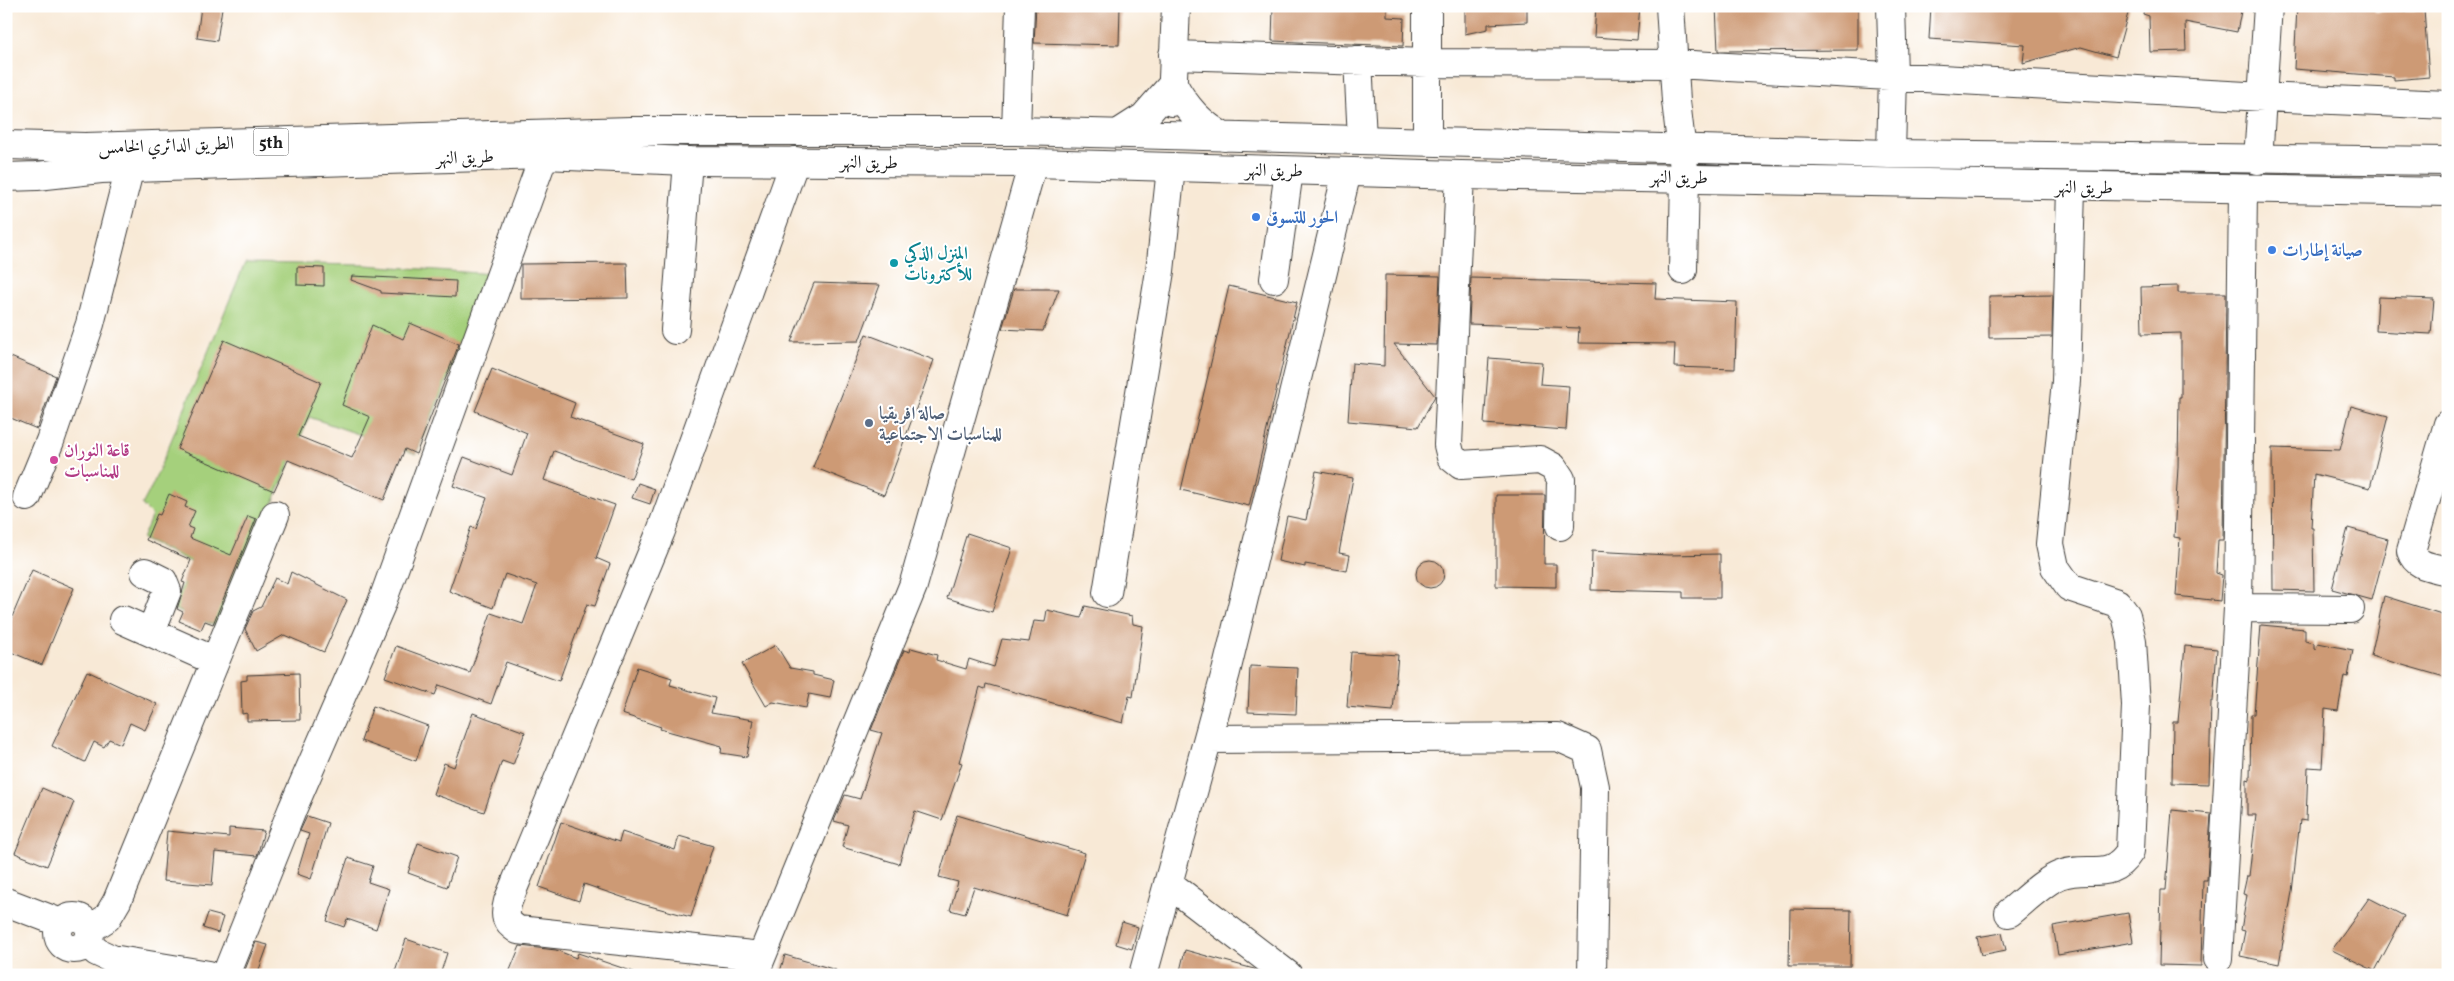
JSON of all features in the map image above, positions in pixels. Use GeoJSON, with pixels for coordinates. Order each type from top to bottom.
{"type":"FeatureCollection","features":[{"type":"Feature","properties":{"kind":"street"},"geometry":{"type":"LineString","coordinates":[[1016,131],[1020,6]]}},
{"type":"Feature","properties":{"kind":"street"},"geometry":{"type":"LineString","coordinates":[[1172,134],[1172,84],[1176,6]]}},
{"type":"Feature","properties":{"kind":"street"},"geometry":{"type":"LineString","coordinates":[[1427,6],[1427,141]]}},
{"type":"Feature","properties":{"kind":"street"},"geometry":{"type":"LineString","coordinates":[[1670,6],[1680,147],[1685,177],[1683,270]]}},
{"type":"Feature","properties":{"kind":"street"},"geometry":{"type":"LineString","coordinates":[[1891,6],[1893,75],[1891,154]]}},
{"type":"Feature","properties":{"kind":"street"},"geometry":{"type":"LineString","coordinates":[[2258,160],[2264,97],[2268,6]]}},
{"type":"Feature","properties":{"kind":"street"},"geometry":{"type":"LineString","coordinates":[[1174,55],[1428,63],[1675,64],[2264,97],[2448,105]]}},
{"type":"Feature","properties":{"kind":"street"},"geometry":{"type":"LineString","coordinates":[[1358,60],[1362,139]]}},
{"type":"Feature","properties":{"kind":"street"},"geometry":{"type":"LineString","coordinates":[[1119,133],[1149,112],[1172,84]]}},
{"type":"Feature","properties":{"kind":"street"},"geometry":{"type":"LineString","coordinates":[[1172,84],[1190,112],[1201,122],[1224,137]]}},
{"type":"Feature","properties":{"kind":"street","name":"طريق النهر"},"geometry":{"type":"LineString","coordinates":[[101,168],[540,145],[728,130],[1016,131],[1891,154],[2448,161]]}},
{"type":"Feature","properties":{"kind":"street","name":"الطريق الدائري الخامس"},"geometry":{"type":"LineString","coordinates":[[6,144],[85,147],[540,145]]}},
{"type":"Feature","properties":{"kind":"street"},"geometry":{"type":"LineString","coordinates":[[226,975],[292,810],[381,605],[540,145]]}},
{"type":"Feature","properties":{"kind":"street","name":"طريق النهر"},"geometry":{"type":"LineString","coordinates":[[540,145],[688,161],[1033,163],[1460,175],[1685,177],[2071,187],[2448,192]]}},
{"type":"Feature","properties":{"kind":"street"},"geometry":{"type":"LineString","coordinates":[[675,330],[688,161]]}},
{"type":"Feature","properties":{"kind":"street"},"geometry":{"type":"LineString","coordinates":[[795,161],[661,531],[508,901],[505,914],[509,924],[518,930],[758,966],[913,586],[1033,163]]}},
{"type":"Feature","properties":{"kind":"street"},"geometry":{"type":"LineString","coordinates":[[27,497],[62,408],[90,324],[130,167]]}},
{"type":"Feature","properties":{"kind":"street","name":"الطريق الدائري الخامس"},"geometry":{"type":"LineString","coordinates":[[6,177],[37,176],[101,168]]}},
{"type":"Feature","properties":{"kind":"street"},"geometry":{"type":"LineString","coordinates":[[1107,592],[1160,271],[1171,168]]}},
{"type":"Feature","properties":{"kind":"street"},"geometry":{"type":"LineString","coordinates":[[1274,279],[1289,171]]}},
{"type":"Feature","properties":{"kind":"street"},"geometry":{"type":"LineString","coordinates":[[1142,975],[1231,652],[1347,172]]}},
{"type":"Feature","properties":{"kind":"street"},"geometry":{"type":"LineString","coordinates":[[1460,175],[1448,445],[1451,457],[1461,465],[1540,460],[1553,467],[1561,479],[1560,526]]}},
{"type":"Feature","properties":{"kind":"street"},"geometry":{"type":"LineString","coordinates":[[2009,913],[2060,875],[2113,869],[2122,864],[2130,851],[2136,705],[2132,641],[2126,616],[2117,603],[2070,586],[2055,567],[2050,544],[2066,381],[2071,187]]}},
{"type":"Feature","properties":{"kind":"street"},"geometry":{"type":"LineString","coordinates":[[2218,959],[2238,608],[2243,190]]}},
{"type":"Feature","properties":{"kind":"street"},"geometry":{"type":"LineString","coordinates":[[2446,440],[2411,551],[2414,559],[2420,564],[2448,571]]}},
{"type":"Feature","properties":{"kind":"street"},"geometry":{"type":"LineString","coordinates":[[6,902],[61,923],[58,930],[62,944],[75,949],[112,912],[275,515]]}},
{"type":"Feature","properties":{"kind":"street"},"geometry":{"type":"LineString","coordinates":[[145,572],[163,581],[167,590],[151,632]]}},
{"type":"Feature","properties":{"kind":"street"},"geometry":{"type":"LineString","coordinates":[[2238,608],[2350,609]]}},
{"type":"Feature","properties":{"kind":"street"},"geometry":{"type":"LineString","coordinates":[[123,620],[215,661]]}},
{"type":"Feature","properties":{"kind":"street"},"geometry":{"type":"LineString","coordinates":[[1208,739],[1558,737],[1587,750],[1596,787],[1592,975]]}},
{"type":"Feature","properties":{"kind":"street"},"geometry":{"type":"LineString","coordinates":[[1168,883],[1288,975]]}},
{"type":"Feature","properties":{"kind":"street"},"geometry":{"type":"LineString","coordinates":[[88,936],[97,952],[112,958],[209,975]]}},
{"type":"Feature","properties":{"kind":"green space"},"geometry":{"type":"Polygon","coordinates":[[[245,263],[365,265],[492,274],[416,454],[309,417],[221,628],[173,609],[191,562],[142,539],[152,515],[142,505],[153,484],[245,263]]]}},
{"type":"Feature","properties":{"kind":"building"},"geometry":{"type":"Polygon","coordinates":[[[201,6],[222,8],[217,41],[197,38],[201,6]]]}},
{"type":"Feature","properties":{"kind":"building"},"geometry":{"type":"Polygon","coordinates":[[[1036,6],[1120,6],[1119,45],[1034,43],[1036,6]]]}},
{"type":"Feature","properties":{"kind":"building"},"geometry":{"type":"Polygon","coordinates":[[[1273,6],[1387,6],[1387,17],[1404,18],[1403,46],[1272,41],[1273,6]]]}},
{"type":"Feature","properties":{"kind":"building"},"geometry":{"type":"Polygon","coordinates":[[[1465,6],[1527,6],[1527,22],[1488,24],[1488,29],[1465,34],[1465,6]]]}},
{"type":"Feature","properties":{"kind":"building"},"geometry":{"type":"Polygon","coordinates":[[[1596,6],[1640,6],[1637,40],[1594,37],[1596,6]]]}},
{"type":"Feature","properties":{"kind":"building"},"geometry":{"type":"Polygon","coordinates":[[[1716,6],[1858,6],[1858,50],[1718,51],[1716,6]]]}},
{"type":"Feature","properties":{"kind":"building"},"geometry":{"type":"Polygon","coordinates":[[[1931,6],[2130,6],[2116,57],[2081,47],[2023,63],[2025,45],[1929,39],[1931,6]]]}},
{"type":"Feature","properties":{"kind":"building"},"geometry":{"type":"Polygon","coordinates":[[[2144,6],[2242,6],[2237,32],[2185,22],[2186,51],[2150,52],[2149,16],[2143,14],[2144,6]]]}},
{"type":"Feature","properties":{"kind":"building"},"geometry":{"type":"Polygon","coordinates":[[[2297,6],[2374,6],[2375,12],[2424,10],[2429,77],[2394,80],[2394,77],[2294,69],[2297,6]]]}},
{"type":"Feature","properties":{"kind":"building"},"geometry":{"type":"Polygon","coordinates":[[[627,263],[628,298],[521,299],[521,264],[627,263]]]}},
{"type":"Feature","properties":{"kind":"building"},"geometry":{"type":"Polygon","coordinates":[[[297,267],[324,268],[324,286],[297,285],[297,267]]]}},
{"type":"Feature","properties":{"kind":"building"},"geometry":{"type":"Polygon","coordinates":[[[1385,275],[1440,276],[1437,345],[1394,344],[1435,396],[1418,427],[1348,421],[1352,363],[1384,366],[1385,275]]]}},
{"type":"Feature","properties":{"kind":"building"},"geometry":{"type":"Polygon","coordinates":[[[352,276],[456,281],[455,297],[381,293],[381,291],[351,280],[352,276]]]}},
{"type":"Feature","properties":{"kind":"building"},"geometry":{"type":"Polygon","coordinates":[[[1471,278],[1656,283],[1655,299],[1737,302],[1735,369],[1674,367],[1675,344],[1578,343],[1579,328],[1469,324],[1471,278]]]}},
{"type":"Feature","properties":{"kind":"building"},"geometry":{"type":"Polygon","coordinates":[[[814,283],[880,285],[859,341],[791,342],[814,283]]]}},
{"type":"Feature","properties":{"kind":"building"},"geometry":{"type":"Polygon","coordinates":[[[1229,286],[1297,302],[1249,506],[1181,490],[1229,286]]]}},
{"type":"Feature","properties":{"kind":"building"},"geometry":{"type":"Polygon","coordinates":[[[2178,286],[2178,293],[2226,293],[2223,540],[2218,540],[2216,573],[2222,575],[2220,601],[2176,596],[2180,538],[2174,537],[2179,397],[2181,397],[2181,333],[2142,334],[2141,287],[2178,286]]]}},
{"type":"Feature","properties":{"kind":"building"},"geometry":{"type":"Polygon","coordinates":[[[1014,289],[1059,289],[1043,331],[1002,329],[1014,289]]]}},
{"type":"Feature","properties":{"kind":"building"},"geometry":{"type":"Polygon","coordinates":[[[2053,295],[2052,337],[1989,338],[1989,296],[2053,295]]]}},
{"type":"Feature","properties":{"kind":"building"},"geometry":{"type":"Polygon","coordinates":[[[2378,297],[2434,299],[2431,334],[2376,331],[2378,297]]]}},
{"type":"Feature","properties":{"kind":"building"},"geometry":{"type":"Polygon","coordinates":[[[410,323],[459,344],[416,454],[405,449],[384,500],[288,460],[274,491],[177,449],[224,340],[321,382],[298,436],[352,458],[370,417],[342,405],[372,325],[403,339],[410,323]]]}},
{"type":"Feature","properties":{"kind":"building"},"geometry":{"type":"Polygon","coordinates":[[[866,334],[934,360],[884,495],[813,467],[866,334]]]}},
{"type":"Feature","properties":{"kind":"building"},"geometry":{"type":"Polygon","coordinates":[[[6,355],[56,376],[37,429],[6,416],[6,355]]]}},
{"type":"Feature","properties":{"kind":"building"},"geometry":{"type":"Polygon","coordinates":[[[1489,358],[1542,362],[1540,384],[1569,386],[1566,430],[1484,424],[1489,358]]]}},
{"type":"Feature","properties":{"kind":"building"},"geometry":{"type":"Polygon","coordinates":[[[492,369],[575,403],[570,417],[644,444],[631,479],[554,451],[544,480],[615,505],[596,558],[610,564],[595,606],[587,604],[559,681],[506,662],[491,704],[439,685],[435,695],[385,677],[396,646],[470,673],[491,613],[523,624],[537,585],[505,574],[493,608],[449,591],[471,527],[476,529],[487,498],[453,486],[464,457],[512,475],[527,433],[475,411],[492,369]]]}},
{"type":"Feature","properties":{"kind":"building"},"geometry":{"type":"Polygon","coordinates":[[[2351,406],[2388,416],[2370,488],[2314,474],[2311,528],[2313,528],[2314,591],[2273,590],[2272,448],[2340,450],[2351,406]]]}},
{"type":"Feature","properties":{"kind":"building"},"geometry":{"type":"Polygon","coordinates":[[[1316,471],[1353,478],[1339,553],[1350,555],[1347,571],[1305,564],[1305,567],[1278,561],[1287,516],[1306,520],[1316,471]]]}},
{"type":"Feature","properties":{"kind":"building"},"geometry":{"type":"Polygon","coordinates":[[[638,483],[655,489],[650,504],[632,498],[638,483]]]}},
{"type":"Feature","properties":{"kind":"building"},"geometry":{"type":"Polygon","coordinates":[[[169,494],[187,502],[185,507],[195,511],[188,527],[193,529],[190,538],[231,555],[248,516],[256,519],[213,624],[205,621],[201,630],[179,621],[183,612],[177,609],[185,583],[182,582],[191,560],[146,540],[157,514],[160,515],[169,494]]]}},
{"type":"Feature","properties":{"kind":"building"},"geometry":{"type":"Polygon","coordinates":[[[1496,495],[1545,495],[1544,564],[1556,564],[1556,587],[1496,586],[1496,495]]]}},
{"type":"Feature","properties":{"kind":"building"},"geometry":{"type":"Polygon","coordinates":[[[2348,528],[2388,539],[2372,600],[2332,589],[2348,528]]]}},
{"type":"Feature","properties":{"kind":"building"},"geometry":{"type":"Polygon","coordinates":[[[967,533],[1012,548],[992,612],[947,598],[967,533]]]}},
{"type":"Feature","properties":{"kind":"building"},"geometry":{"type":"Polygon","coordinates":[[[1592,551],[1668,555],[1720,554],[1720,598],[1683,598],[1683,592],[1591,590],[1592,551]]]}},
{"type":"Feature","properties":{"kind":"building"},"geometry":{"type":"Polygon","coordinates":[[[1430,560],[1440,564],[1444,574],[1440,584],[1430,588],[1420,584],[1416,574],[1420,564],[1430,560]]]}},
{"type":"Feature","properties":{"kind":"building"},"geometry":{"type":"Polygon","coordinates":[[[32,570],[74,588],[42,665],[6,650],[6,631],[32,570]]]}},
{"type":"Feature","properties":{"kind":"building"},"geometry":{"type":"Polygon","coordinates":[[[291,572],[347,600],[324,652],[284,635],[256,651],[245,629],[253,611],[261,607],[275,578],[287,584],[291,572]]]}},
{"type":"Feature","properties":{"kind":"building"},"geometry":{"type":"Polygon","coordinates":[[[2384,596],[2448,616],[2448,678],[2371,656],[2384,596]]]}},
{"type":"Feature","properties":{"kind":"building"},"geometry":{"type":"Polygon","coordinates":[[[1085,606],[1132,616],[1133,624],[1143,626],[1133,697],[1129,696],[1123,723],[986,684],[985,689],[980,687],[959,762],[962,763],[942,820],[915,811],[899,864],[842,847],[848,825],[834,821],[845,795],[860,799],[882,733],[871,730],[904,650],[910,652],[911,648],[937,655],[936,660],[966,669],[969,659],[994,667],[1002,639],[1029,642],[1034,621],[1045,622],[1047,610],[1081,618],[1085,606]]]}},
{"type":"Feature","properties":{"kind":"building"},"geometry":{"type":"Polygon","coordinates":[[[2261,625],[2305,629],[2305,641],[2314,643],[2314,648],[2316,649],[2318,643],[2353,650],[2348,677],[2344,676],[2338,711],[2325,709],[2322,768],[2308,767],[2306,821],[2300,820],[2292,892],[2279,964],[2240,956],[2245,931],[2241,930],[2247,895],[2243,894],[2247,876],[2249,876],[2256,815],[2247,815],[2247,779],[2250,780],[2251,714],[2254,714],[2261,625]]]}},
{"type":"Feature","properties":{"kind":"building"},"geometry":{"type":"Polygon","coordinates":[[[776,645],[790,668],[813,672],[813,675],[834,680],[830,698],[809,694],[806,708],[773,702],[766,706],[742,664],[776,645]]]}},
{"type":"Feature","properties":{"kind":"building"},"geometry":{"type":"Polygon","coordinates":[[[2185,646],[2217,649],[2213,701],[2211,701],[2209,784],[2172,783],[2173,722],[2178,722],[2185,646]]]}},
{"type":"Feature","properties":{"kind":"building"},"geometry":{"type":"Polygon","coordinates":[[[1351,652],[1398,655],[1393,711],[1347,707],[1351,652]]]}},
{"type":"Feature","properties":{"kind":"building"},"geometry":{"type":"Polygon","coordinates":[[[1250,666],[1298,668],[1296,714],[1248,712],[1250,666]]]}},
{"type":"Feature","properties":{"kind":"building"},"geometry":{"type":"Polygon","coordinates":[[[637,667],[672,678],[670,685],[715,698],[711,713],[753,720],[747,757],[721,753],[722,746],[660,729],[661,727],[622,714],[637,667]]]}},
{"type":"Feature","properties":{"kind":"building"},"geometry":{"type":"Polygon","coordinates":[[[87,671],[157,704],[145,730],[130,723],[121,744],[109,739],[104,747],[94,742],[85,762],[52,746],[87,671]]]}},
{"type":"Feature","properties":{"kind":"building"},"geometry":{"type":"Polygon","coordinates":[[[299,673],[300,720],[247,721],[247,713],[242,714],[241,681],[247,680],[247,675],[299,673]]]}},
{"type":"Feature","properties":{"kind":"building"},"geometry":{"type":"Polygon","coordinates":[[[373,706],[428,726],[416,761],[361,741],[373,706]]]}},
{"type":"Feature","properties":{"kind":"building"},"geometry":{"type":"Polygon","coordinates":[[[473,713],[525,732],[513,765],[502,761],[484,812],[433,794],[444,763],[454,767],[473,713]]]}},
{"type":"Feature","properties":{"kind":"building"},"geometry":{"type":"Polygon","coordinates":[[[42,788],[74,802],[47,866],[15,853],[42,788]]]}},
{"type":"Feature","properties":{"kind":"building"},"geometry":{"type":"Polygon","coordinates":[[[2172,810],[2211,814],[2207,880],[2203,880],[2201,966],[2159,965],[2161,890],[2166,890],[2172,810]]]}},
{"type":"Feature","properties":{"kind":"building"},"geometry":{"type":"Polygon","coordinates":[[[957,815],[1085,853],[1067,915],[974,887],[965,914],[950,910],[958,882],[939,877],[957,815]]]}},
{"type":"Feature","properties":{"kind":"building"},"geometry":{"type":"Polygon","coordinates":[[[307,816],[328,823],[311,879],[297,874],[309,834],[300,831],[307,816]]]}},
{"type":"Feature","properties":{"kind":"building"},"geometry":{"type":"Polygon","coordinates":[[[561,822],[619,842],[622,832],[675,850],[679,836],[713,846],[691,917],[642,904],[584,884],[579,901],[539,887],[561,822]]]}},
{"type":"Feature","properties":{"kind":"building"},"geometry":{"type":"Polygon","coordinates":[[[229,828],[264,831],[257,856],[215,852],[212,885],[163,881],[167,831],[229,837],[229,828]]]}},
{"type":"Feature","properties":{"kind":"building"},"geometry":{"type":"Polygon","coordinates":[[[418,843],[457,857],[447,887],[408,873],[418,843]]]}},
{"type":"Feature","properties":{"kind":"building"},"geometry":{"type":"Polygon","coordinates":[[[348,858],[373,866],[368,882],[389,889],[376,929],[347,919],[344,927],[327,921],[348,858]]]}},
{"type":"Feature","properties":{"kind":"building"},"geometry":{"type":"Polygon","coordinates":[[[2369,898],[2404,916],[2375,971],[2332,950],[2369,898]]]}},
{"type":"Feature","properties":{"kind":"building"},"geometry":{"type":"Polygon","coordinates":[[[1790,909],[1851,910],[1850,966],[1789,966],[1790,909]]]}},
{"type":"Feature","properties":{"kind":"building"},"geometry":{"type":"Polygon","coordinates":[[[208,913],[223,917],[218,933],[203,928],[208,913]]]}},
{"type":"Feature","properties":{"kind":"building"},"geometry":{"type":"Polygon","coordinates":[[[2128,913],[2133,942],[2058,955],[2053,926],[2128,913]]]}},
{"type":"Feature","properties":{"kind":"building"},"geometry":{"type":"Polygon","coordinates":[[[1122,922],[1138,927],[1132,949],[1116,944],[1122,922]]]}},
{"type":"Feature","properties":{"kind":"building"},"geometry":{"type":"Polygon","coordinates":[[[2002,933],[2006,950],[1981,955],[1977,937],[2002,933]]]}},
{"type":"Feature","properties":{"kind":"building"},"geometry":{"type":"Polygon","coordinates":[[[406,939],[447,953],[440,975],[394,975],[406,939]]]}},
{"type":"Feature","properties":{"kind":"building"},"geometry":{"type":"Polygon","coordinates":[[[256,942],[268,945],[257,975],[243,975],[256,942]]]}},
{"type":"Feature","properties":{"kind":"building"},"geometry":{"type":"Polygon","coordinates":[[[520,946],[556,950],[576,958],[578,953],[634,972],[633,975],[508,975],[520,946]]]}},
{"type":"Feature","properties":{"kind":"building"},"geometry":{"type":"Polygon","coordinates":[[[1185,950],[1254,969],[1257,971],[1256,975],[1179,975],[1185,950]]]}},
{"type":"Feature","properties":{"kind":"building"},"geometry":{"type":"Polygon","coordinates":[[[785,955],[836,970],[835,975],[779,975],[785,955]]]}},
{"type":"Feature","properties":{"kind":"place","name":"الحور للتسوق"},"geometry":{"type":"Point","coordinates":[1256,217]}},
{"type":"Feature","properties":{"kind":"place","name":"صيانة إطارات"},"geometry":{"type":"Point","coordinates":[2272,250]}},
{"type":"Feature","properties":{"kind":"place","name":"المنزل الذكي للأكترونات"},"geometry":{"type":"Point","coordinates":[894,263]}},
{"type":"Feature","properties":{"kind":"place","name":"صالة افريقيا للمناسبات الاجتماعية"},"geometry":{"type":"Point","coordinates":[869,423]}},
{"type":"Feature","properties":{"kind":"place","name":"قاعة النوران للمناسبات"},"geometry":{"type":"Point","coordinates":[54,460]}}]}
